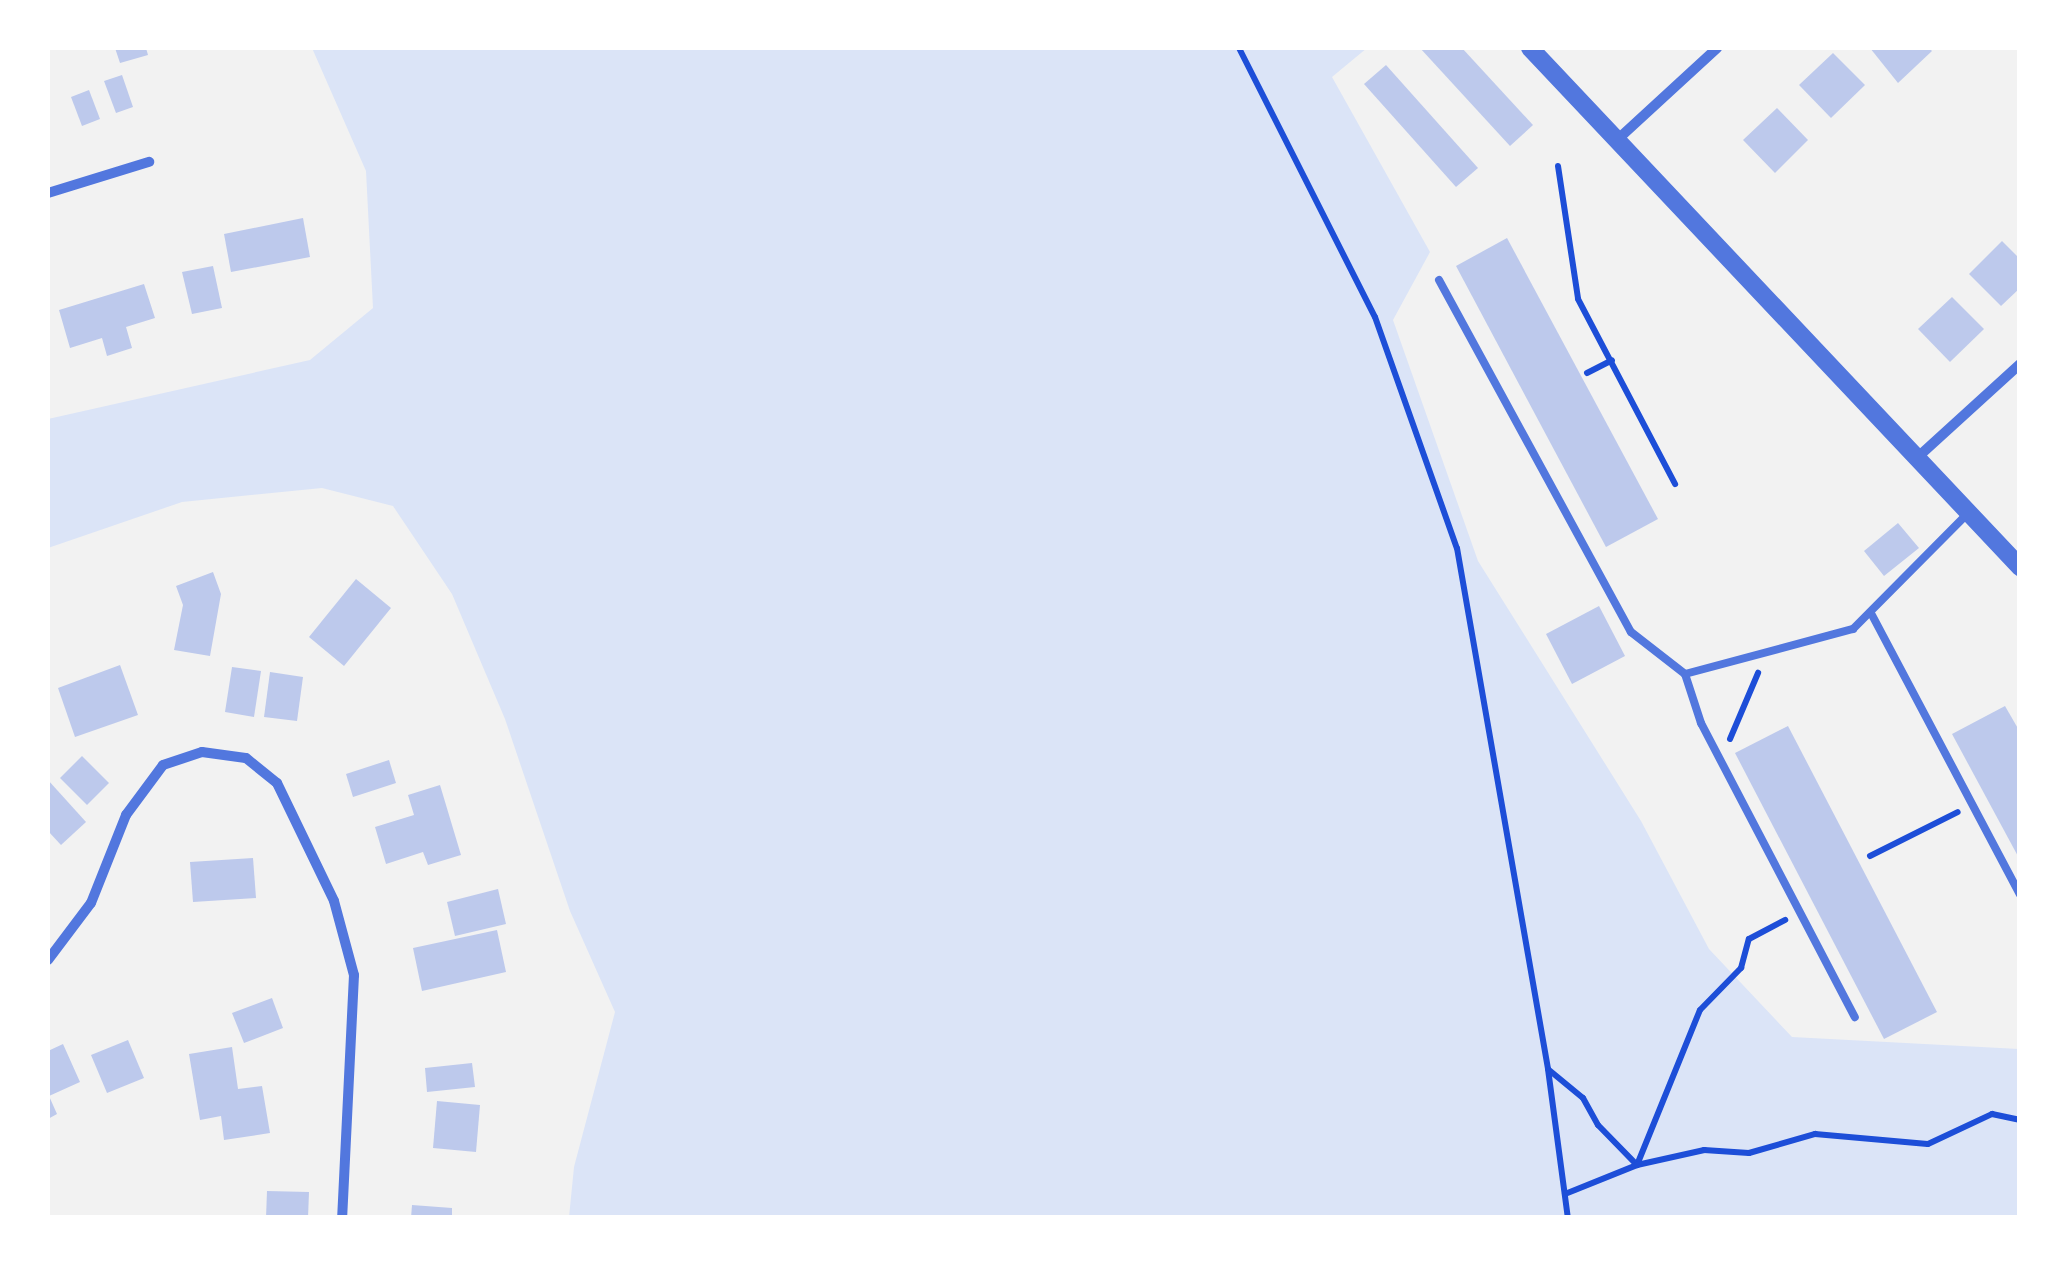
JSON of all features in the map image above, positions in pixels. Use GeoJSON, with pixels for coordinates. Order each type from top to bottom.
{"type":"FeatureCollection","features":[{"type":"Feature","properties":{"kind":"street"},"geometry":{"type":"LineString","coordinates":[[1530,48],[2020,567]]}},
{"type":"Feature","properties":{"kind":"street"},"geometry":{"type":"LineString","coordinates":[[1617,140],[1717,48]]}},
{"type":"Feature","properties":{"kind":"street"},"geometry":{"type":"LineString","coordinates":[[48,193],[149,162]]}},
{"type":"Feature","properties":{"kind":"street"},"geometry":{"type":"LineString","coordinates":[[1919,456],[2020,364]]}},
{"type":"Feature","properties":{"kind":"street"},"geometry":{"type":"LineString","coordinates":[[48,960],[91,903],[126,815],[163,765],[202,752],[246,758],[277,783],[334,901],[354,975],[342,1218]]}},
{"type":"Feature","properties":{"kind":"lane"},"geometry":{"type":"LineString","coordinates":[[1439,280],[1631,632],[1685,674],[1720,758],[1856,1017]]}},
{"type":"Feature","properties":{"kind":"lane"},"geometry":{"type":"LineString","coordinates":[[1685,674],[1853,629],[1969,512]]}},
{"type":"Feature","properties":{"kind":"lane"},"geometry":{"type":"LineString","coordinates":[[1872,614],[2020,894]]}},
{"type":"Feature","properties":{"kind":"path"},"geometry":{"type":"LineString","coordinates":[[1239,48],[1375,317],[1457,548],[1548,1069],[1568,1218]]}},
{"type":"Feature","properties":{"kind":"path"},"geometry":{"type":"LineString","coordinates":[[1558,166],[1578,300],[1675,484]]}},
{"type":"Feature","properties":{"kind":"path"},"geometry":{"type":"LineString","coordinates":[[1586,373],[1612,360]]}},
{"type":"Feature","properties":{"kind":"path"},"geometry":{"type":"LineString","coordinates":[[1720,758],[1754,693],[1763,652]]}},
{"type":"Feature","properties":{"kind":"path"},"geometry":{"type":"LineString","coordinates":[[1870,856],[1972,805]]}},
{"type":"Feature","properties":{"kind":"path"},"geometry":{"type":"LineString","coordinates":[[1637,1165],[1700,1010],[1741,968],[1749,938],[1800,912]]}},
{"type":"Feature","properties":{"kind":"path"},"geometry":{"type":"LineString","coordinates":[[1548,1069],[1583,1098],[1598,1125],[1637,1165]]}},
{"type":"Feature","properties":{"kind":"path"},"geometry":{"type":"LineString","coordinates":[[1565,1194],[1637,1165],[1704,1150],[1749,1153],[1815,1134],[1928,1144],[1992,1114],[2020,1120]]}},
{"type":"Feature","properties":{"kind":"shaded area"},"geometry":{"type":"Polygon","coordinates":[[[312,48],[1367,48],[1332,77],[1430,252],[1393,320],[1478,561],[1641,821],[1709,949],[1792,1037],[2019,1049],[2019,1217],[569,1217],[574,1167],[615,1012],[570,911],[505,719],[452,594],[393,506],[322,488],[182,502],[48,548],[48,419],[310,360],[373,308],[366,171],[312,48]]]}},
{"type":"Feature","properties":{"kind":"building"},"geometry":{"type":"Polygon","coordinates":[[[115,48],[146,48],[148,55],[120,63],[115,48]]]}},
{"type":"Feature","properties":{"kind":"building"},"geometry":{"type":"Polygon","coordinates":[[[1420,48],[1462,48],[1533,125],[1510,146],[1420,48]]]}},
{"type":"Feature","properties":{"kind":"building"},"geometry":{"type":"Polygon","coordinates":[[[1870,48],[1929,48],[1932,51],[1898,83],[1870,48]]]}},
{"type":"Feature","properties":{"kind":"building"},"geometry":{"type":"Polygon","coordinates":[[[1833,53],[1865,85],[1831,118],[1799,85],[1833,53]]]}},
{"type":"Feature","properties":{"kind":"building"},"geometry":{"type":"Polygon","coordinates":[[[1386,65],[1478,168],[1456,187],[1364,84],[1386,65]]]}},
{"type":"Feature","properties":{"kind":"building"},"geometry":{"type":"Polygon","coordinates":[[[122,75],[133,107],[116,113],[104,81],[122,75]]]}},
{"type":"Feature","properties":{"kind":"building"},"geometry":{"type":"Polygon","coordinates":[[[89,90],[100,119],[82,126],[71,97],[89,90]]]}},
{"type":"Feature","properties":{"kind":"building"},"geometry":{"type":"Polygon","coordinates":[[[1777,108],[1808,140],[1775,173],[1743,140],[1777,108]]]}},
{"type":"Feature","properties":{"kind":"building"},"geometry":{"type":"Polygon","coordinates":[[[303,218],[310,257],[231,272],[224,234],[303,218]]]}},
{"type":"Feature","properties":{"kind":"building"},"geometry":{"type":"Polygon","coordinates":[[[1507,238],[1658,519],[1606,547],[1456,266],[1507,238]]]}},
{"type":"Feature","properties":{"kind":"building"},"geometry":{"type":"Polygon","coordinates":[[[2002,241],[2020,259],[2020,288],[2001,306],[1969,274],[2002,241]]]}},
{"type":"Feature","properties":{"kind":"building"},"geometry":{"type":"Polygon","coordinates":[[[213,266],[222,308],[192,314],[182,272],[213,266]]]}},
{"type":"Feature","properties":{"kind":"building"},"geometry":{"type":"Polygon","coordinates":[[[144,284],[155,318],[126,327],[132,348],[107,356],[102,338],[70,348],[59,310],[144,284]]]}},
{"type":"Feature","properties":{"kind":"building"},"geometry":{"type":"Polygon","coordinates":[[[1952,297],[1984,329],[1950,362],[1918,329],[1952,297]]]}},
{"type":"Feature","properties":{"kind":"building"},"geometry":{"type":"Polygon","coordinates":[[[1898,523],[1919,548],[1884,576],[1864,551],[1898,523]]]}},
{"type":"Feature","properties":{"kind":"building"},"geometry":{"type":"Polygon","coordinates":[[[213,572],[221,594],[210,656],[174,650],[183,605],[176,586],[213,572]]]}},
{"type":"Feature","properties":{"kind":"building"},"geometry":{"type":"Polygon","coordinates":[[[356,579],[391,608],[344,666],[309,637],[356,579]]]}},
{"type":"Feature","properties":{"kind":"building"},"geometry":{"type":"Polygon","coordinates":[[[1599,606],[1625,656],[1572,684],[1546,634],[1599,606]]]}},
{"type":"Feature","properties":{"kind":"building"},"geometry":{"type":"Polygon","coordinates":[[[120,665],[138,715],[75,737],[58,688],[120,665]]]}},
{"type":"Feature","properties":{"kind":"building"},"geometry":{"type":"Polygon","coordinates":[[[232,667],[261,671],[254,717],[225,712],[232,667]]]}},
{"type":"Feature","properties":{"kind":"building"},"geometry":{"type":"Polygon","coordinates":[[[270,672],[303,677],[297,721],[264,717],[270,672]]]}},
{"type":"Feature","properties":{"kind":"building"},"geometry":{"type":"Polygon","coordinates":[[[2005,706],[2020,732],[2020,860],[1952,734],[2005,706]]]}},
{"type":"Feature","properties":{"kind":"building"},"geometry":{"type":"Polygon","coordinates":[[[1788,726],[1937,1012],[1884,1039],[1735,753],[1788,726]]]}},
{"type":"Feature","properties":{"kind":"building"},"geometry":{"type":"Polygon","coordinates":[[[82,756],[109,783],[87,805],[60,778],[82,756]]]}},
{"type":"Feature","properties":{"kind":"building"},"geometry":{"type":"Polygon","coordinates":[[[389,760],[396,783],[353,797],[346,774],[389,760]]]}},
{"type":"Feature","properties":{"kind":"building"},"geometry":{"type":"Polygon","coordinates":[[[48,780],[86,822],[61,845],[48,831],[48,780]]]}},
{"type":"Feature","properties":{"kind":"building"},"geometry":{"type":"Polygon","coordinates":[[[440,785],[461,855],[428,865],[423,852],[386,864],[375,827],[414,815],[408,795],[440,785]]]}},
{"type":"Feature","properties":{"kind":"building"},"geometry":{"type":"Polygon","coordinates":[[[253,858],[256,898],[193,902],[190,862],[253,858]]]}},
{"type":"Feature","properties":{"kind":"building"},"geometry":{"type":"Polygon","coordinates":[[[498,889],[506,924],[455,936],[447,902],[498,889]]]}},
{"type":"Feature","properties":{"kind":"building"},"geometry":{"type":"Polygon","coordinates":[[[497,930],[506,972],[422,991],[413,948],[497,930]]]}},
{"type":"Feature","properties":{"kind":"building"},"geometry":{"type":"Polygon","coordinates":[[[272,998],[283,1028],[244,1043],[232,1013],[272,998]]]}},
{"type":"Feature","properties":{"kind":"building"},"geometry":{"type":"Polygon","coordinates":[[[128,1040],[144,1078],[107,1093],[91,1055],[128,1040]]]}},
{"type":"Feature","properties":{"kind":"building"},"geometry":{"type":"Polygon","coordinates":[[[63,1044],[80,1082],[49,1096],[57,1114],[48,1119],[48,1051],[63,1044]]]}},
{"type":"Feature","properties":{"kind":"building"},"geometry":{"type":"Polygon","coordinates":[[[232,1047],[238,1089],[262,1086],[270,1133],[224,1140],[221,1116],[200,1120],[189,1054],[232,1047]]]}},
{"type":"Feature","properties":{"kind":"building"},"geometry":{"type":"Polygon","coordinates":[[[472,1063],[475,1087],[427,1092],[425,1068],[472,1063]]]}},
{"type":"Feature","properties":{"kind":"building"},"geometry":{"type":"Polygon","coordinates":[[[437,1101],[480,1105],[476,1152],[433,1148],[437,1101]]]}},
{"type":"Feature","properties":{"kind":"building"},"geometry":{"type":"Polygon","coordinates":[[[267,1191],[309,1192],[308,1218],[266,1218],[267,1191]]]}},
{"type":"Feature","properties":{"kind":"building"},"geometry":{"type":"Polygon","coordinates":[[[412,1205],[452,1208],[452,1218],[411,1218],[412,1205]]]}}]}
